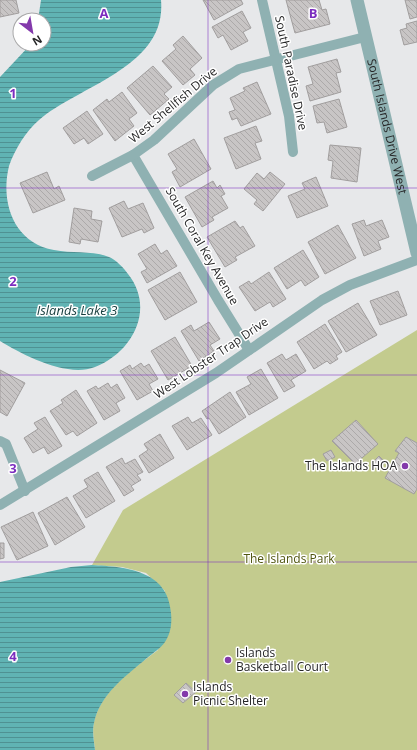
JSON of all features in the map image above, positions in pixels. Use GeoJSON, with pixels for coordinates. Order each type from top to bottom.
{"type":"FeatureCollection","features":[{"type":"Feature","properties":{"kind":"street","name":"South Paradise Drive"},"geometry":{"type":"LineString","coordinates":[[262,0],[289,116],[292,152]]}},
{"type":"Feature","properties":{"kind":"street","name":"South Islands Drive West"},"geometry":{"type":"LineString","coordinates":[[357,0],[417,253]]}},
{"type":"Feature","properties":{"kind":"street","name":"West Shellfish Drive"},"geometry":{"type":"LineString","coordinates":[[92,176],[133,155],[154,140],[213,85],[239,69],[365,37]]}},
{"type":"Feature","properties":{"kind":"street","name":"South Coral Key Avenue"},"geometry":{"type":"LineString","coordinates":[[133,155],[249,350]]}},
{"type":"Feature","properties":{"kind":"street","name":"West Lobster Trap Drive"},"geometry":{"type":"LineString","coordinates":[[0,505],[26,491],[216,373],[322,300],[350,284],[417,260]]}},
{"type":"Feature","properties":{"kind":"street"},"geometry":{"type":"LineString","coordinates":[[0,441],[6,444],[26,491]]}},
{"type":"Feature","properties":{"kind":"green space","name":"The Islands Park"},"geometry":{"type":"Polygon","coordinates":[[[417,330],[417,750],[95,750],[93,725],[103,700],[119,682],[158,650],[165,591],[146,573],[122,567],[92,565],[123,510],[417,330]]]}},
{"type":"Feature","properties":{"kind":"water","name":"Islands Lake 3"},"geometry":{"type":"Polygon","coordinates":[[[41,0],[161,0],[159,23],[150,42],[136,58],[118,72],[56,108],[39,120],[21,141],[9,166],[7,194],[9,207],[13,219],[20,230],[29,239],[40,246],[54,250],[89,253],[109,257],[124,269],[136,287],[140,301],[140,315],[136,328],[129,341],[120,351],[108,360],[95,367],[84,370],[72,370],[46,363],[21,353],[0,341],[0,77],[23,52],[52,52],[52,12],[39,12],[41,0]]]}},
{"type":"Feature","properties":{"kind":"water"},"geometry":{"type":"Polygon","coordinates":[[[92,565],[118,567],[143,574],[154,579],[162,588],[168,599],[171,613],[171,628],[169,635],[159,649],[115,686],[102,703],[93,726],[95,750],[0,750],[0,582],[71,567],[92,565]]]}},
{"type":"Feature","properties":{"kind":"building"},"geometry":{"type":"Polygon","coordinates":[[[0,0],[16,0],[19,12],[12,12],[12,14],[0,17],[0,0]]]}},
{"type":"Feature","properties":{"kind":"building"},"geometry":{"type":"Polygon","coordinates":[[[203,0],[241,0],[243,4],[214,20],[203,0]]]}},
{"type":"Feature","properties":{"kind":"building"},"geometry":{"type":"Polygon","coordinates":[[[286,0],[319,0],[322,10],[326,9],[330,24],[295,33],[286,0]]]}},
{"type":"Feature","properties":{"kind":"building"},"geometry":{"type":"Polygon","coordinates":[[[405,0],[417,0],[417,17],[410,19],[405,0]]]}},
{"type":"Feature","properties":{"kind":"building"},"geometry":{"type":"Polygon","coordinates":[[[242,11],[251,28],[243,32],[248,41],[231,50],[223,35],[218,38],[212,27],[242,11]]]}},
{"type":"Feature","properties":{"kind":"building"},"geometry":{"type":"Polygon","coordinates":[[[417,21],[417,42],[404,45],[400,30],[407,28],[406,24],[417,21]]]}},
{"type":"Feature","properties":{"kind":"building"},"geometry":{"type":"Polygon","coordinates":[[[183,36],[202,58],[190,69],[195,75],[183,85],[162,61],[176,49],[173,45],[183,36]]]}},
{"type":"Feature","properties":{"kind":"building"},"geometry":{"type":"Polygon","coordinates":[[[337,59],[341,72],[336,73],[341,92],[310,101],[306,86],[313,84],[308,67],[337,59]]]}},
{"type":"Feature","properties":{"kind":"building"},"geometry":{"type":"Polygon","coordinates":[[[153,66],[172,87],[164,94],[169,99],[150,115],[127,88],[153,66]]]}},
{"type":"Feature","properties":{"kind":"building"},"geometry":{"type":"Polygon","coordinates":[[[257,82],[271,114],[241,126],[237,118],[232,120],[229,112],[235,110],[230,98],[245,91],[243,88],[257,82]]]}},
{"type":"Feature","properties":{"kind":"building"},"geometry":{"type":"Polygon","coordinates":[[[122,92],[137,113],[129,119],[134,126],[115,141],[93,110],[107,99],[109,102],[122,92]]]}},
{"type":"Feature","properties":{"kind":"building"},"geometry":{"type":"Polygon","coordinates":[[[339,99],[347,127],[327,133],[324,122],[317,123],[313,106],[339,99]]]}},
{"type":"Feature","properties":{"kind":"building"},"geometry":{"type":"Polygon","coordinates":[[[87,111],[103,134],[88,144],[84,138],[74,144],[63,128],[87,111]]]}},
{"type":"Feature","properties":{"kind":"building"},"geometry":{"type":"Polygon","coordinates":[[[256,126],[262,141],[255,143],[261,159],[236,169],[224,138],[256,126]]]}},
{"type":"Feature","properties":{"kind":"building"},"geometry":{"type":"Polygon","coordinates":[[[194,139],[211,169],[180,187],[172,172],[177,169],[168,154],[194,139]]]}},
{"type":"Feature","properties":{"kind":"building"},"geometry":{"type":"Polygon","coordinates":[[[330,145],[361,148],[357,182],[331,178],[333,161],[328,160],[330,145]]]}},
{"type":"Feature","properties":{"kind":"building"},"geometry":{"type":"Polygon","coordinates":[[[47,172],[54,189],[59,186],[65,200],[33,213],[20,183],[47,172]]]}},
{"type":"Feature","properties":{"kind":"building"},"geometry":{"type":"Polygon","coordinates":[[[270,172],[285,184],[263,211],[254,204],[257,200],[244,189],[257,173],[264,179],[270,172]]]}},
{"type":"Feature","properties":{"kind":"building"},"geometry":{"type":"Polygon","coordinates":[[[316,177],[328,206],[297,218],[288,196],[305,189],[302,183],[316,177]]]}},
{"type":"Feature","properties":{"kind":"building"},"geometry":{"type":"Polygon","coordinates":[[[213,181],[217,188],[220,185],[225,194],[221,196],[228,208],[212,217],[214,220],[202,227],[185,197],[213,181]]]}},
{"type":"Feature","properties":{"kind":"building"},"geometry":{"type":"Polygon","coordinates":[[[124,201],[128,209],[143,203],[154,228],[144,233],[142,229],[122,237],[109,208],[124,201]]]}},
{"type":"Feature","properties":{"kind":"building"},"geometry":{"type":"Polygon","coordinates":[[[74,208],[92,211],[91,219],[102,221],[98,242],[81,239],[80,244],[69,242],[74,208]]]}},
{"type":"Feature","properties":{"kind":"building"},"geometry":{"type":"Polygon","coordinates":[[[364,220],[366,226],[382,220],[389,237],[378,241],[381,249],[364,256],[352,224],[364,220]]]}},
{"type":"Feature","properties":{"kind":"building"},"geometry":{"type":"Polygon","coordinates":[[[235,221],[240,228],[243,226],[255,246],[235,257],[237,260],[225,267],[207,237],[235,221]]]}},
{"type":"Feature","properties":{"kind":"building"},"geometry":{"type":"Polygon","coordinates":[[[338,225],[356,258],[325,274],[308,242],[338,225]]]}},
{"type":"Feature","properties":{"kind":"building"},"geometry":{"type":"Polygon","coordinates":[[[155,244],[161,254],[167,250],[177,266],[147,283],[141,272],[147,269],[138,254],[155,244]]]}},
{"type":"Feature","properties":{"kind":"building"},"geometry":{"type":"Polygon","coordinates":[[[303,250],[319,277],[305,286],[301,280],[287,289],[274,268],[303,250]]]}},
{"type":"Feature","properties":{"kind":"building"},"geometry":{"type":"Polygon","coordinates":[[[180,272],[197,302],[165,320],[148,290],[180,272]]]}},
{"type":"Feature","properties":{"kind":"building"},"geometry":{"type":"Polygon","coordinates":[[[269,272],[286,299],[273,307],[270,302],[255,311],[239,287],[249,281],[251,284],[269,272]]]}},
{"type":"Feature","properties":{"kind":"building"},"geometry":{"type":"Polygon","coordinates":[[[398,291],[407,315],[380,325],[370,301],[398,291]]]}},
{"type":"Feature","properties":{"kind":"building"},"geometry":{"type":"Polygon","coordinates":[[[358,303],[377,335],[346,352],[328,321],[358,303]]]}},
{"type":"Feature","properties":{"kind":"building"},"geometry":{"type":"Polygon","coordinates":[[[209,322],[220,339],[210,345],[214,351],[199,361],[181,331],[191,325],[194,331],[209,322]]]}},
{"type":"Feature","properties":{"kind":"building"},"geometry":{"type":"Polygon","coordinates":[[[325,324],[342,352],[336,356],[338,359],[330,364],[327,361],[314,369],[297,342],[325,324]]]}},
{"type":"Feature","properties":{"kind":"building"},"geometry":{"type":"Polygon","coordinates":[[[175,337],[192,366],[168,380],[151,351],[175,337]]]}},
{"type":"Feature","properties":{"kind":"building"},"geometry":{"type":"Polygon","coordinates":[[[282,354],[286,360],[296,354],[306,371],[291,380],[295,386],[284,392],[267,363],[282,354]]]}},
{"type":"Feature","properties":{"kind":"building"},"geometry":{"type":"Polygon","coordinates":[[[141,363],[144,367],[149,364],[158,379],[149,384],[153,391],[137,400],[120,371],[130,365],[132,369],[141,363]]]}},
{"type":"Feature","properties":{"kind":"building"},"geometry":{"type":"Polygon","coordinates":[[[261,369],[278,398],[249,415],[236,392],[251,384],[247,377],[261,369]]]}},
{"type":"Feature","properties":{"kind":"building"},"geometry":{"type":"Polygon","coordinates":[[[0,370],[25,383],[7,416],[0,412],[0,370]]]}},
{"type":"Feature","properties":{"kind":"building"},"geometry":{"type":"Polygon","coordinates":[[[108,383],[111,388],[117,384],[125,398],[116,403],[120,411],[104,420],[87,391],[96,386],[98,389],[108,383]]]}},
{"type":"Feature","properties":{"kind":"building"},"geometry":{"type":"Polygon","coordinates":[[[76,390],[97,423],[77,436],[73,431],[66,435],[50,411],[63,403],[61,400],[76,390]]]}},
{"type":"Feature","properties":{"kind":"building"},"geometry":{"type":"Polygon","coordinates":[[[230,392],[246,417],[219,434],[209,418],[207,419],[202,411],[230,392]]]}},
{"type":"Feature","properties":{"kind":"building"},"geometry":{"type":"Polygon","coordinates":[[[45,417],[62,446],[48,454],[44,447],[33,453],[24,438],[38,429],[34,423],[45,417]]]}},
{"type":"Feature","properties":{"kind":"building"},"geometry":{"type":"Polygon","coordinates":[[[188,417],[192,423],[201,418],[212,435],[187,450],[172,426],[188,417]]]}},
{"type":"Feature","properties":{"kind":"building"},"geometry":{"type":"Polygon","coordinates":[[[356,420],[378,444],[355,464],[332,441],[356,420]]]}},
{"type":"Feature","properties":{"kind":"building"},"geometry":{"type":"Polygon","coordinates":[[[160,434],[174,458],[149,473],[139,456],[148,450],[144,444],[160,434]]]}},
{"type":"Feature","properties":{"kind":"building","name":"The Islands HOA"},"geometry":{"type":"Polygon","coordinates":[[[406,437],[417,443],[417,489],[414,494],[385,478],[399,453],[395,451],[406,437]]]}},
{"type":"Feature","properties":{"kind":"building"},"geometry":{"type":"Polygon","coordinates":[[[331,450],[335,457],[327,461],[323,454],[331,450]]]}},
{"type":"Feature","properties":{"kind":"building"},"geometry":{"type":"Polygon","coordinates":[[[379,456],[385,462],[378,470],[371,464],[379,456]]]}},
{"type":"Feature","properties":{"kind":"building"},"geometry":{"type":"Polygon","coordinates":[[[122,458],[125,464],[135,459],[143,472],[137,475],[141,480],[131,486],[134,490],[124,496],[106,467],[122,458]]]}},
{"type":"Feature","properties":{"kind":"building"},"geometry":{"type":"Polygon","coordinates":[[[98,472],[115,501],[86,518],[73,496],[88,487],[84,480],[98,472]]]}},
{"type":"Feature","properties":{"kind":"building"},"geometry":{"type":"Polygon","coordinates":[[[67,497],[85,527],[55,545],[38,513],[67,497]]]}},
{"type":"Feature","properties":{"kind":"building"},"geometry":{"type":"Polygon","coordinates":[[[33,512],[48,546],[17,560],[1,527],[33,512]]]}},
{"type":"Feature","properties":{"kind":"building"},"geometry":{"type":"Polygon","coordinates":[[[0,543],[4,543],[4,558],[0,559],[0,543]]]}},
{"type":"Feature","properties":{"kind":"building","name":"Islands Picnic Shelter"},"geometry":{"type":"Polygon","coordinates":[[[186,683],[196,692],[183,703],[174,695],[186,683]]]}},
{"type":"Feature","properties":{"kind":"place","name":"The Islands HOA"},"geometry":{"type":"Point","coordinates":[405,466]}},
{"type":"Feature","properties":{"kind":"place","name":"Islands Basketball Court"},"geometry":{"type":"Point","coordinates":[228,660]}},
{"type":"Feature","properties":{"kind":"place","name":"Islands Picnic Shelter"},"geometry":{"type":"Point","coordinates":[185,694]}}]}
